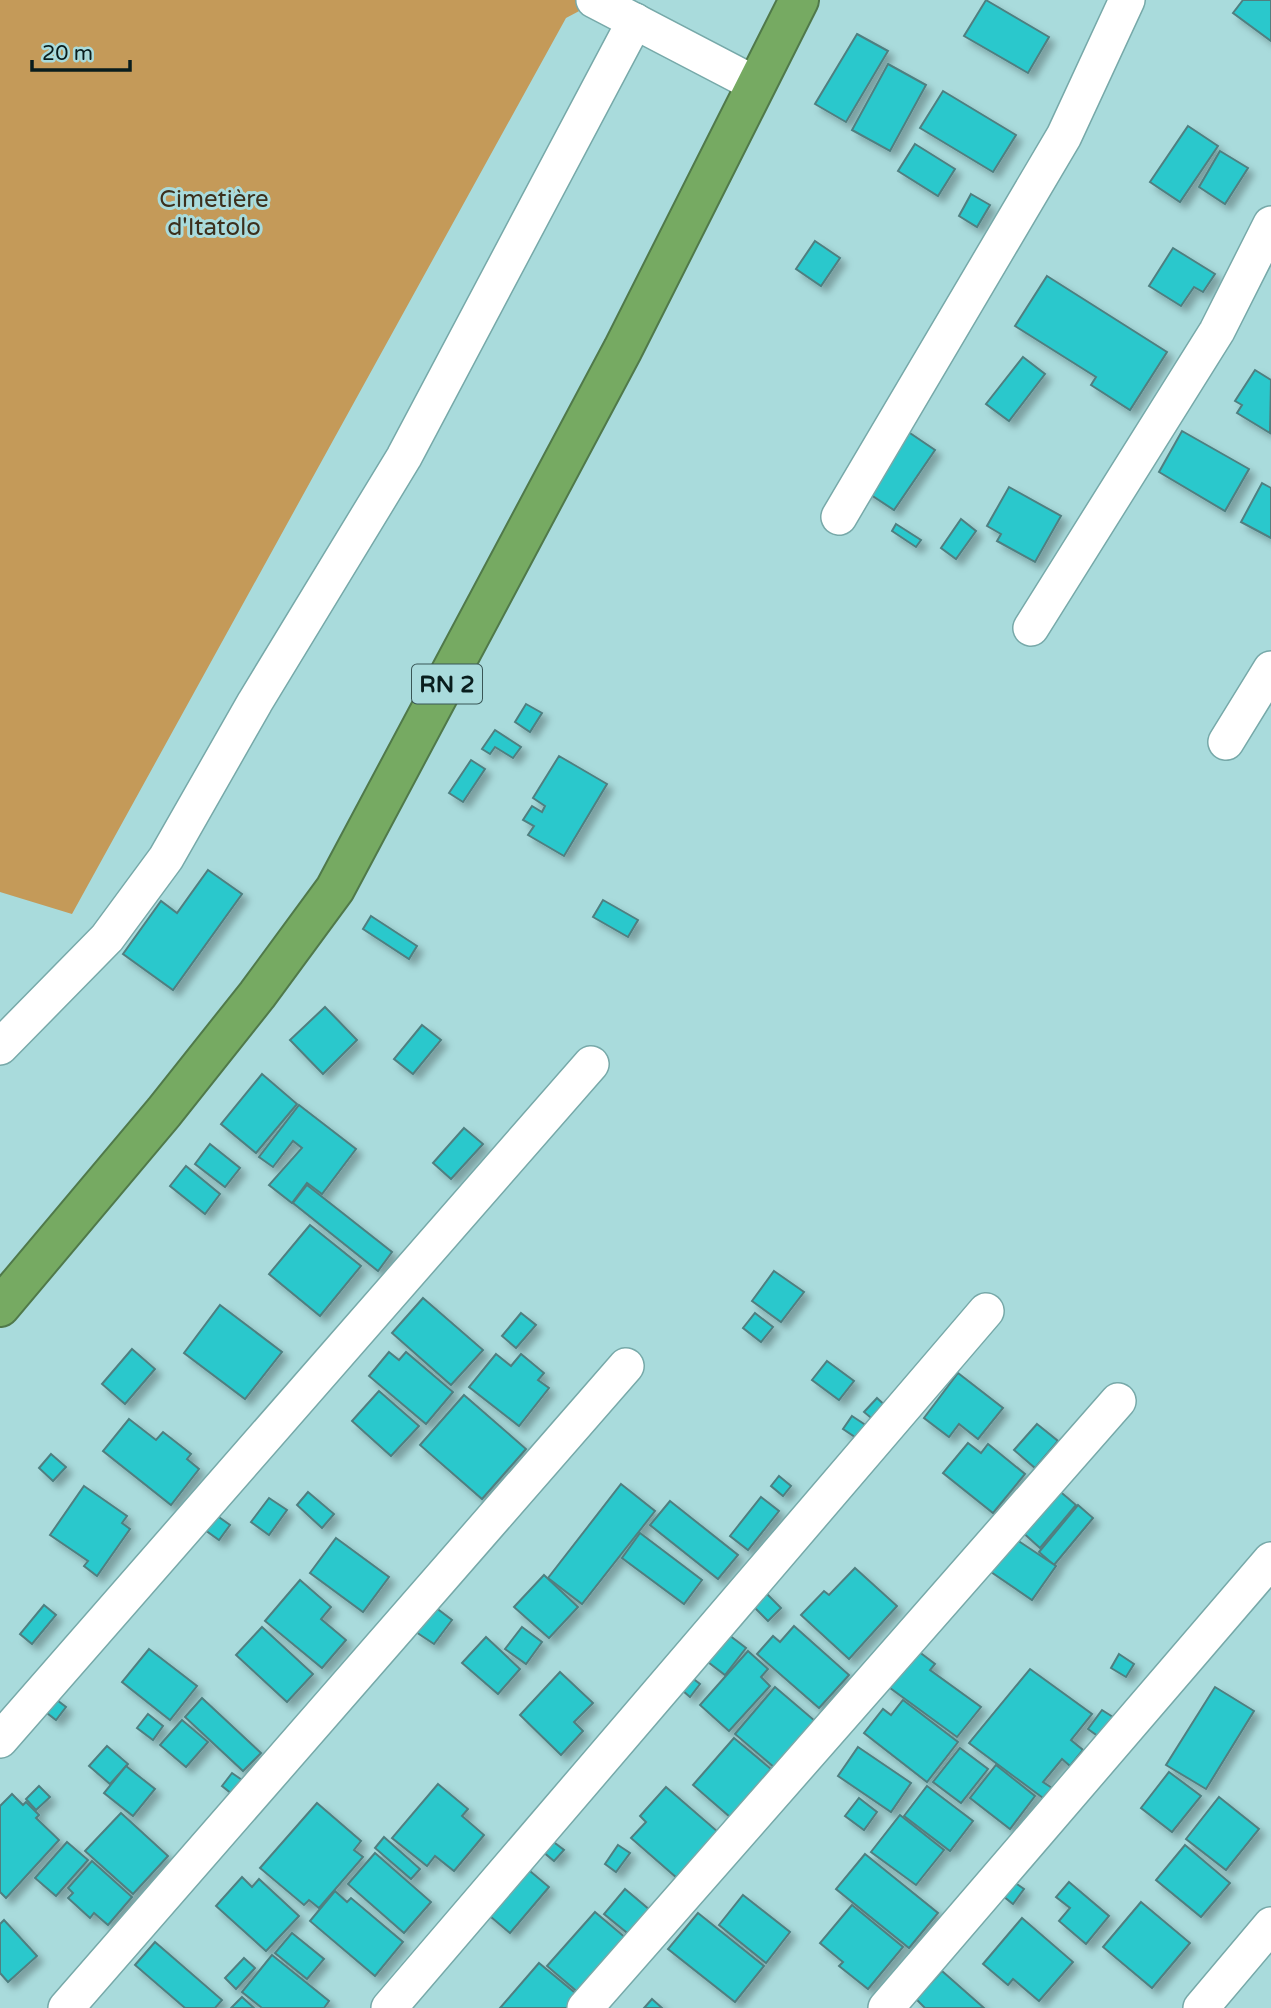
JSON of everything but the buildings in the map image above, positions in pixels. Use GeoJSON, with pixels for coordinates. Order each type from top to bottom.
{"type":"FeatureCollection","features":[{"type":"Feature","properties":{"kind":"highway","name":"RN 2"},"geometry":{"type":"LineString","coordinates":[[3,1296],[164,1112],[257,995],[335,889],[498,586],[799,0]]}},
{"type":"Feature","properties":{"kind":"street"},"geometry":{"type":"LineString","coordinates":[[594,0],[757,85]]}},
{"type":"Feature","properties":{"kind":"street"},"geometry":{"type":"LineString","coordinates":[[839,517],[1064,136],[1127,0]]}},
{"type":"Feature","properties":{"kind":"street"},"geometry":{"type":"LineString","coordinates":[[0,1047],[107,938],[166,858],[255,702],[404,457],[635,21]]}},
{"type":"Feature","properties":{"kind":"street"},"geometry":{"type":"LineString","coordinates":[[1031,628],[1217,331],[1271,224]]}},
{"type":"Feature","properties":{"kind":"street"},"geometry":{"type":"LineString","coordinates":[[1226,742],[1271,669]]}},
{"type":"Feature","properties":{"kind":"street"},"geometry":{"type":"LineString","coordinates":[[0,1740],[591,1064]]}},
{"type":"Feature","properties":{"kind":"street"},"geometry":{"type":"LineString","coordinates":[[389,2008],[986,1311]]}},
{"type":"Feature","properties":{"kind":"street"},"geometry":{"type":"LineString","coordinates":[[66,2008],[626,1366]]}},
{"type":"Feature","properties":{"kind":"street"},"geometry":{"type":"LineString","coordinates":[[584,2008],[1118,1401]]}},
{"type":"Feature","properties":{"kind":"street"},"geometry":{"type":"LineString","coordinates":[[886,2008],[1271,1560]]}},
{"type":"Feature","properties":{"kind":"street"},"geometry":{"type":"LineString","coordinates":[[1201,2008],[1271,1925]]}},
{"type":"Feature","properties":{"kind":"green space","name":"Cimetière d'Itatolo"},"geometry":{"type":"Polygon","coordinates":[[[0,0],[600,0],[566,18],[72,914],[0,892],[0,0]]]}}]}
